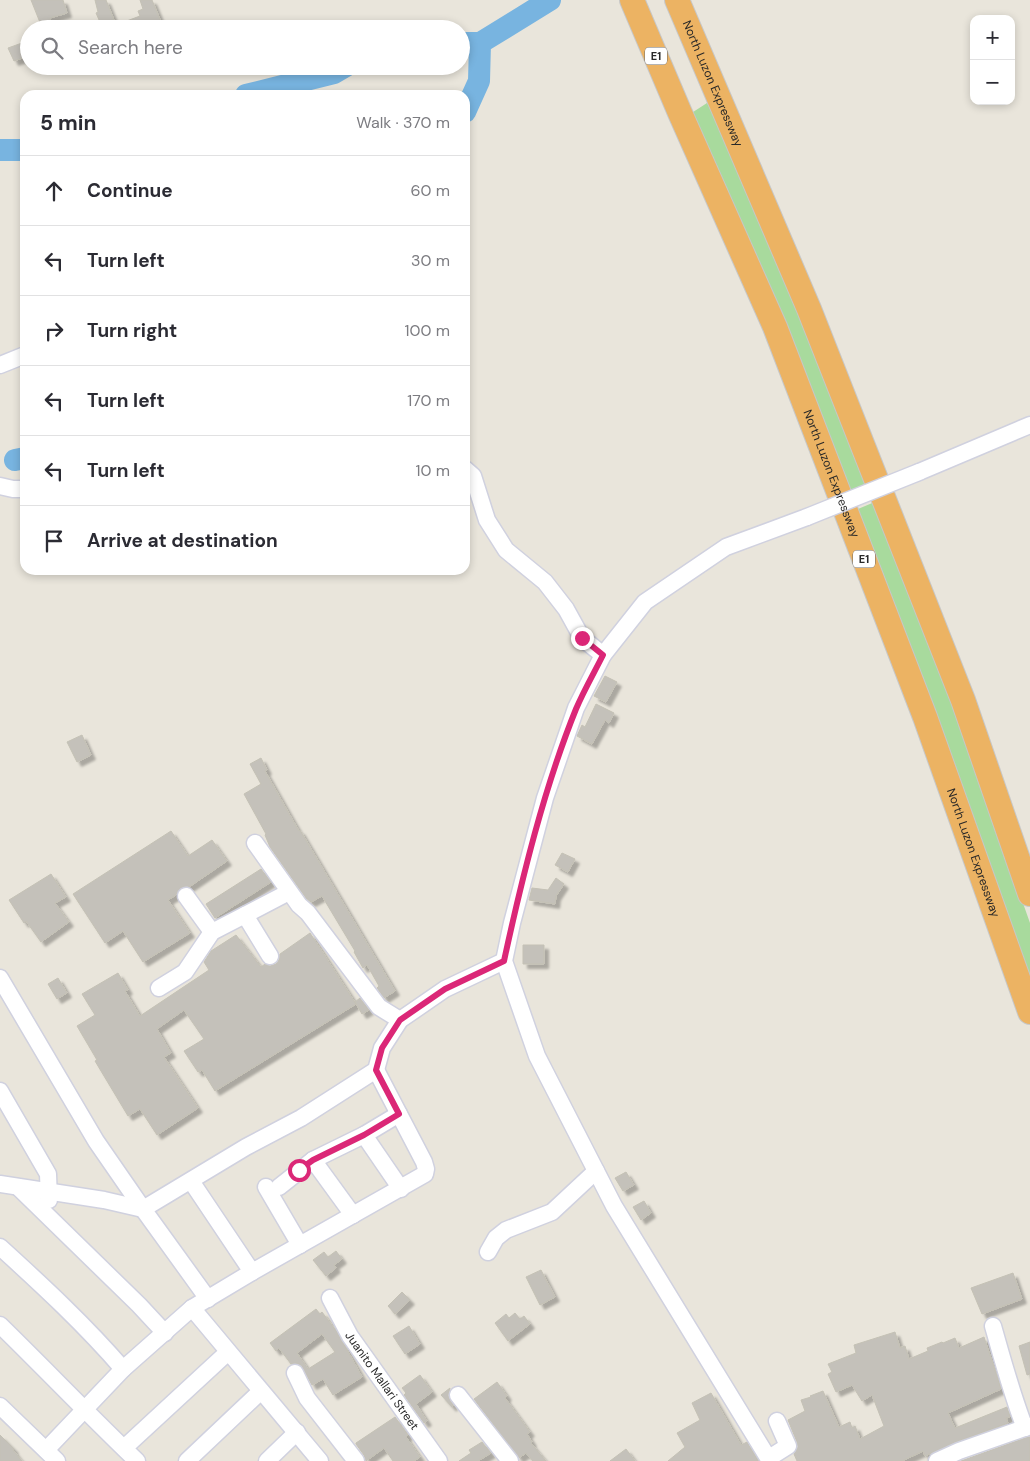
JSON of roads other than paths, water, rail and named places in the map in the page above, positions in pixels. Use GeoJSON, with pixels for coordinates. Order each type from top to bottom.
{"type":"FeatureCollection","features":[{"type":"Feature","properties":{"kind":"highway","name":"North Luzon Expressway"},"geometry":{"type":"LineString","coordinates":[[632,0],[775,327],[925,717],[1030,1012]]}},
{"type":"Feature","properties":{"kind":"highway","name":"North Luzon Expressway"},"geometry":{"type":"LineString","coordinates":[[677,0],[809,309],[962,700],[1030,894]]}},
{"type":"Feature","properties":{"kind":"street"},"geometry":{"type":"LineString","coordinates":[[0,366],[20,357]]}},
{"type":"Feature","properties":{"kind":"street"},"geometry":{"type":"LineString","coordinates":[[777,1421],[788,1446],[769,1460],[614,1206],[538,1056],[504,961],[512,923],[545,798],[576,708],[603,655],[645,602],[726,547],[807,517],[1030,425]]}},
{"type":"Feature","properties":{"kind":"street"},"geometry":{"type":"LineString","coordinates":[[470,474],[487,520],[506,550],[546,582],[566,609],[582,638],[603,655]]}},
{"type":"Feature","properties":{"kind":"street"},"geometry":{"type":"LineString","coordinates":[[0,486],[20,489]]}},
{"type":"Feature","properties":{"kind":"street"},"geometry":{"type":"LineString","coordinates":[[255,843],[289,892],[308,913],[379,1006],[400,1020]]}},
{"type":"Feature","properties":{"kind":"street"},"geometry":{"type":"LineString","coordinates":[[159,988],[185,972],[212,932],[289,892]]}},
{"type":"Feature","properties":{"kind":"street"},"geometry":{"type":"LineString","coordinates":[[186,896],[212,932]]}},
{"type":"Feature","properties":{"kind":"street"},"geometry":{"type":"LineString","coordinates":[[244,915],[270,956]]}},
{"type":"Feature","properties":{"kind":"street"},"geometry":{"type":"LineString","coordinates":[[0,1184],[104,1200],[142,1209],[246,1147],[301,1118],[376,1070],[382,1048],[400,1020],[445,989],[504,961]]}},
{"type":"Feature","properties":{"kind":"street"},"geometry":{"type":"LineString","coordinates":[[0,978],[96,1141],[142,1209],[208,1299]]}},
{"type":"Feature","properties":{"kind":"street"},"geometry":{"type":"LineString","coordinates":[[0,1406],[51,1455],[83,1409],[123,1369],[192,1308],[425,1174],[426,1169],[376,1070]]}},
{"type":"Feature","properties":{"kind":"street"},"geometry":{"type":"LineString","coordinates":[[0,1091],[48,1174],[50,1217]]}},
{"type":"Feature","properties":{"kind":"street"},"geometry":{"type":"LineString","coordinates":[[300,1245],[272,1187],[313,1160],[364,1135],[399,1114]]}},
{"type":"Feature","properties":{"kind":"street"},"geometry":{"type":"LineString","coordinates":[[364,1135],[401,1189]]}},
{"type":"Feature","properties":{"kind":"street"},"geometry":{"type":"LineString","coordinates":[[313,1160],[353,1216]]}},
{"type":"Feature","properties":{"kind":"street"},"geometry":{"type":"LineString","coordinates":[[488,1252],[496,1238],[506,1230],[552,1212],[596,1171]]}},
{"type":"Feature","properties":{"kind":"street"},"geometry":{"type":"LineString","coordinates":[[191,1181],[252,1272]]}},
{"type":"Feature","properties":{"kind":"street"},"geometry":{"type":"LineString","coordinates":[[18,1187],[139,1304],[165,1333]]}},
{"type":"Feature","properties":{"kind":"street"},"geometry":{"type":"LineString","coordinates":[[0,1246],[102,1344],[123,1369]]}},
{"type":"Feature","properties":{"kind":"street","name":"Juanito Mallari Street"},"geometry":{"type":"LineString","coordinates":[[330,1298],[350,1336],[439,1461]]}},
{"type":"Feature","properties":{"kind":"street"},"geometry":{"type":"LineString","coordinates":[[192,1308],[320,1461]]}},
{"type":"Feature","properties":{"kind":"street"},"geometry":{"type":"LineString","coordinates":[[0,1325],[83,1409],[138,1461]]}},
{"type":"Feature","properties":{"kind":"street"},"geometry":{"type":"LineString","coordinates":[[937,1461],[958,1451],[1027,1427],[1013,1397],[993,1326]]}},
{"type":"Feature","properties":{"kind":"street"},"geometry":{"type":"LineString","coordinates":[[124,1448],[228,1352]]}},
{"type":"Feature","properties":{"kind":"street"},"geometry":{"type":"LineString","coordinates":[[295,1374],[307,1398],[356,1461]]}},
{"type":"Feature","properties":{"kind":"street"},"geometry":{"type":"LineString","coordinates":[[187,1461],[262,1391]]}},
{"type":"Feature","properties":{"kind":"street"},"geometry":{"type":"LineString","coordinates":[[458,1396],[510,1461]]}},
{"type":"Feature","properties":{"kind":"street"},"geometry":{"type":"LineString","coordinates":[[267,1461],[297,1432]]}},
{"type":"Feature","properties":{"kind":"waterway"},"geometry":{"type":"LineString","coordinates":[[470,43],[480,43],[550,0]]}},
{"type":"Feature","properties":{"kind":"waterway"},"geometry":{"type":"LineString","coordinates":[[470,101],[479,81],[480,43]]}},
{"type":"Feature","properties":{"kind":"waterway"},"geometry":{"type":"LineString","coordinates":[[266,90],[326,75]]}},
{"type":"Feature","properties":{"kind":"waterway"},"geometry":{"type":"LineString","coordinates":[[0,150],[20,150]]}},
{"type":"Feature","properties":{"kind":"waterway"},"geometry":{"type":"LineString","coordinates":[[15,460],[20,459]]}}]}
